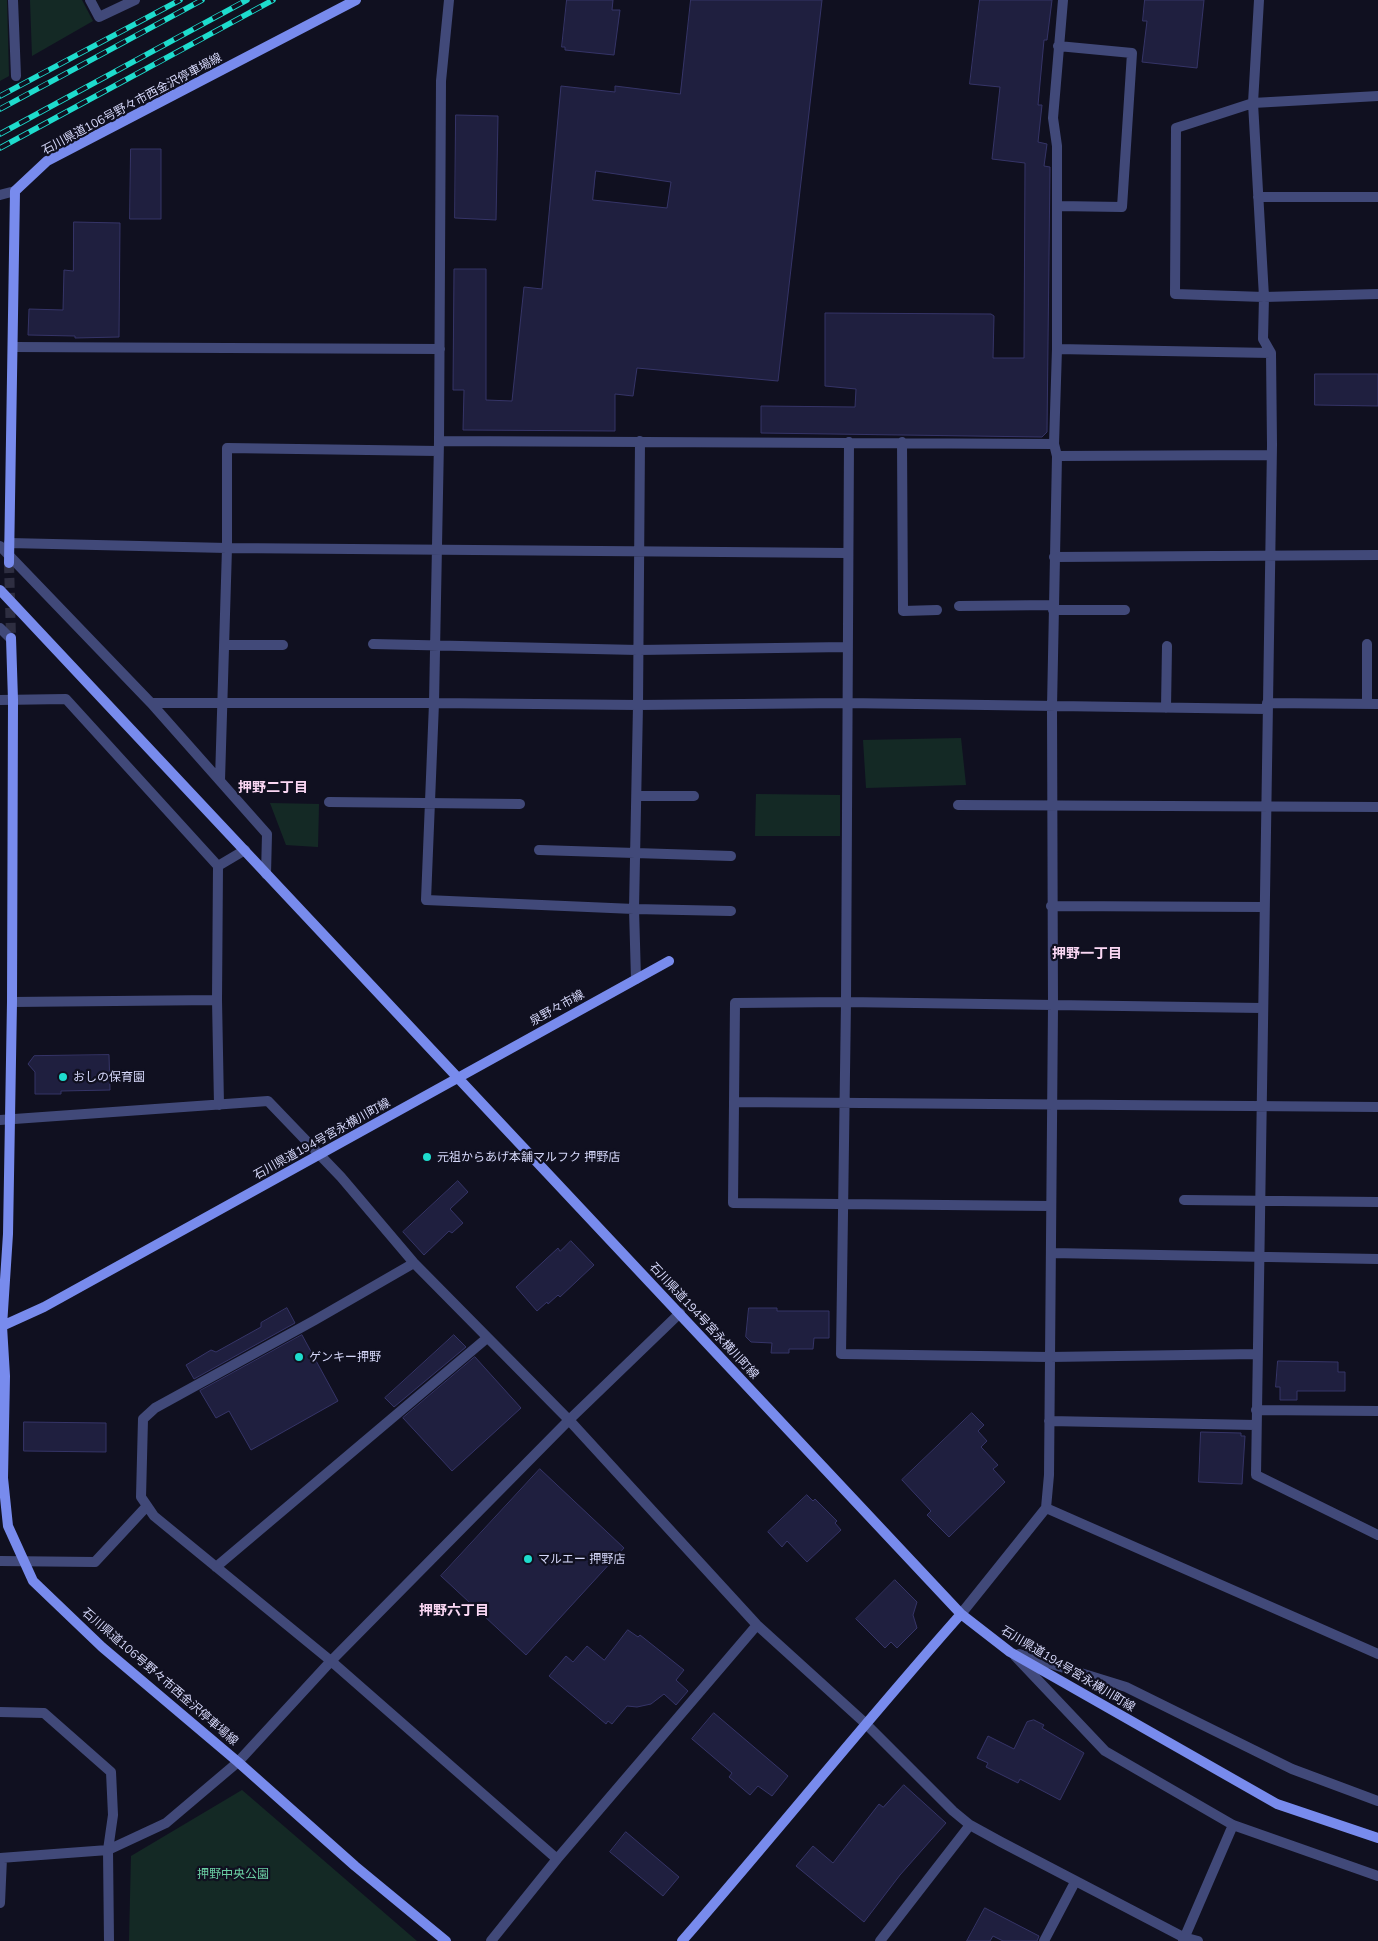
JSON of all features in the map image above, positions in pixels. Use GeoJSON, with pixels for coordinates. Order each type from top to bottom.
{"type":"FeatureCollection","features":[{"type":"Feature","properties":{"kind":"main road","name":"石川県道106号野々市西金沢停車場線"},"geometry":{"type":"LineString","coordinates":[[15,191],[47,161],[356,0]]}},
{"type":"Feature","properties":{"kind":"main road"},"geometry":{"type":"LineString","coordinates":[[9,559],[5,544],[14,347],[15,191]]}},
{"type":"Feature","properties":{"kind":"main road"},"geometry":{"type":"LineString","coordinates":[[0,590],[457,1077]]}},
{"type":"Feature","properties":{"kind":"main road","name":"石川県道106号野々市西金沢停車場線"},"geometry":{"type":"LineString","coordinates":[[11,638],[13,700],[12,1002],[5,1120],[8,1234],[1,1327],[5,1376],[5,1504],[8,1526],[22,1561],[33,1581],[102,1648],[238,1762],[355,1866],[446,1941]]}},
{"type":"Feature","properties":{"kind":"main road","name":"泉野々市線"},"geometry":{"type":"LineString","coordinates":[[457,1077],[669,961]]}},
{"type":"Feature","properties":{"kind":"main road","name":"石川県道194号宮永横川町線"},"geometry":{"type":"LineString","coordinates":[[1,1327],[44,1306],[319,1156],[457,1077],[961,1614],[1010,1652],[1277,1804],[1378,1838]]}},
{"type":"Feature","properties":{"kind":"main road"},"geometry":{"type":"LineString","coordinates":[[682,1941],[779,1829],[865,1723],[961,1614]]}},
{"type":"Feature","properties":{"kind":"street"},"geometry":{"type":"LineString","coordinates":[[13,0],[16,76]]}},
{"type":"Feature","properties":{"kind":"street"},"geometry":{"type":"LineString","coordinates":[[90,0],[99,17],[136,0]]}},
{"type":"Feature","properties":{"kind":"street"},"geometry":{"type":"LineString","coordinates":[[449,0],[440,81],[439,446],[434,703],[426,900],[731,911]]}},
{"type":"Feature","properties":{"kind":"street"},"geometry":{"type":"LineString","coordinates":[[961,1614],[1046,1508],[1049,1421],[1053,1006],[1051,906],[1053,608],[1057,456],[1054,444],[1058,206],[1057,146],[1053,118],[1058,46],[1064,0]]}},
{"type":"Feature","properties":{"kind":"street"},"geometry":{"type":"LineString","coordinates":[[1259,0],[1253,103],[1264,297],[1262,339],[1271,353],[1271,455],[1255,1425],[1256,1475],[1378,1535]]}},
{"type":"Feature","properties":{"kind":"street"},"geometry":{"type":"LineString","coordinates":[[1058,46],[1132,53],[1122,208],[1058,206]]}},
{"type":"Feature","properties":{"kind":"street"},"geometry":{"type":"LineString","coordinates":[[1378,96],[1253,103],[1176,128],[1175,294],[1264,297],[1378,294]]}},
{"type":"Feature","properties":{"kind":"street"},"geometry":{"type":"LineString","coordinates":[[0,195],[15,191]]}},
{"type":"Feature","properties":{"kind":"street"},"geometry":{"type":"LineString","coordinates":[[1258,197],[1378,197]]}},
{"type":"Feature","properties":{"kind":"street"},"geometry":{"type":"LineString","coordinates":[[14,347],[440,349]]}},
{"type":"Feature","properties":{"kind":"street"},"geometry":{"type":"LineString","coordinates":[[1057,349],[1271,353]]}},
{"type":"Feature","properties":{"kind":"street"},"geometry":{"type":"LineString","coordinates":[[220,780],[227,548],[227,448],[640,442],[1054,444]]}},
{"type":"Feature","properties":{"kind":"street"},"geometry":{"type":"LineString","coordinates":[[636,979],[634,909],[640,442]]}},
{"type":"Feature","properties":{"kind":"street"},"geometry":{"type":"LineString","coordinates":[[849,442],[846,647],[846,1002],[840,1354],[1049,1357],[1257,1354]]}},
{"type":"Feature","properties":{"kind":"street"},"geometry":{"type":"LineString","coordinates":[[902,442],[903,611],[937,610]]}},
{"type":"Feature","properties":{"kind":"street"},"geometry":{"type":"LineString","coordinates":[[1057,456],[1271,455]]}},
{"type":"Feature","properties":{"kind":"street"},"geometry":{"type":"LineString","coordinates":[[5,544],[437,551],[848,553]]}},
{"type":"Feature","properties":{"kind":"street"},"geometry":{"type":"LineString","coordinates":[[1054,558],[1378,555]]}},
{"type":"Feature","properties":{"kind":"street"},"geometry":{"type":"LineString","coordinates":[[9,559],[151,702],[267,834],[266,874]]}},
{"type":"Feature","properties":{"kind":"street"},"geometry":{"type":"LineString","coordinates":[[959,606],[1125,610]]}},
{"type":"Feature","properties":{"kind":"street"},"geometry":{"type":"LineString","coordinates":[[0,628],[11,638]]}},
{"type":"Feature","properties":{"kind":"street"},"geometry":{"type":"LineString","coordinates":[[224,644],[283,645]]}},
{"type":"Feature","properties":{"kind":"street"},"geometry":{"type":"LineString","coordinates":[[373,644],[638,650],[846,647]]}},
{"type":"Feature","properties":{"kind":"street"},"geometry":{"type":"LineString","coordinates":[[1367,644],[1367,704]]}},
{"type":"Feature","properties":{"kind":"street"},"geometry":{"type":"LineString","coordinates":[[1166,708],[1167,646]]}},
{"type":"Feature","properties":{"kind":"street"},"geometry":{"type":"LineString","coordinates":[[0,700],[66,699],[218,866],[219,1105]]}},
{"type":"Feature","properties":{"kind":"street"},"geometry":{"type":"LineString","coordinates":[[151,702],[638,705],[846,703],[1166,708],[1378,704]]}},
{"type":"Feature","properties":{"kind":"street"},"geometry":{"type":"LineString","coordinates":[[636,796],[694,796]]}},
{"type":"Feature","properties":{"kind":"street"},"geometry":{"type":"LineString","coordinates":[[329,802],[520,804]]}},
{"type":"Feature","properties":{"kind":"street"},"geometry":{"type":"LineString","coordinates":[[958,805],[1378,807]]}},
{"type":"Feature","properties":{"kind":"street"},"geometry":{"type":"LineString","coordinates":[[218,866],[245,850]]}},
{"type":"Feature","properties":{"kind":"street"},"geometry":{"type":"LineString","coordinates":[[539,850],[730,856]]}},
{"type":"Feature","properties":{"kind":"street"},"geometry":{"type":"LineString","coordinates":[[1051,906],[1263,906]]}},
{"type":"Feature","properties":{"kind":"street"},"geometry":{"type":"LineString","coordinates":[[12,1002],[218,1000]]}},
{"type":"Feature","properties":{"kind":"street"},"geometry":{"type":"LineString","coordinates":[[1051,1206],[734,1203],[735,1003],[846,1002],[1262,1008]]}},
{"type":"Feature","properties":{"kind":"street"},"geometry":{"type":"LineString","coordinates":[[5,1120],[268,1101],[341,1177],[414,1263],[569,1420],[757,1625],[865,1723],[953,1811],[970,1825],[1075,1882],[1183,1939],[1198,1941]]}},
{"type":"Feature","properties":{"kind":"street"},"geometry":{"type":"LineString","coordinates":[[734,1102],[1378,1107]]}},
{"type":"Feature","properties":{"kind":"street"},"geometry":{"type":"LineString","coordinates":[[1184,1200],[1259,1199],[1378,1202]]}},
{"type":"Feature","properties":{"kind":"street"},"geometry":{"type":"LineString","coordinates":[[1051,1253],[1378,1259]]}},
{"type":"Feature","properties":{"kind":"street"},"geometry":{"type":"LineString","coordinates":[[414,1263],[155,1408],[143,1419],[142,1497],[154,1516],[331,1661],[557,1859]]}},
{"type":"Feature","properties":{"kind":"street"},"geometry":{"type":"LineString","coordinates":[[0,1903],[1,1858],[108,1850],[166,1823],[238,1762],[331,1661],[569,1420],[680,1313]]}},
{"type":"Feature","properties":{"kind":"street"},"geometry":{"type":"LineString","coordinates":[[216,1566],[487,1338]]}},
{"type":"Feature","properties":{"kind":"street"},"geometry":{"type":"LineString","coordinates":[[1256,1410],[1378,1411]]}},
{"type":"Feature","properties":{"kind":"street"},"geometry":{"type":"LineString","coordinates":[[1049,1421],[1255,1425]]}},
{"type":"Feature","properties":{"kind":"street"},"geometry":{"type":"LineString","coordinates":[[0,1561],[95,1562],[148,1506]]}},
{"type":"Feature","properties":{"kind":"street"},"geometry":{"type":"LineString","coordinates":[[1046,1508],[1378,1654]]}},
{"type":"Feature","properties":{"kind":"street"},"geometry":{"type":"LineString","coordinates":[[491,1941],[557,1859],[757,1625]]}},
{"type":"Feature","properties":{"kind":"street"},"geometry":{"type":"LineString","coordinates":[[1010,1652],[1126,1686],[1292,1769],[1378,1801]]}},
{"type":"Feature","properties":{"kind":"street"},"geometry":{"type":"LineString","coordinates":[[1010,1652],[1105,1751],[1233,1825],[1378,1876]]}},
{"type":"Feature","properties":{"kind":"street"},"geometry":{"type":"LineString","coordinates":[[0,1712],[44,1713],[111,1772],[113,1815],[108,1850],[109,1941]]}},
{"type":"Feature","properties":{"kind":"street"},"geometry":{"type":"LineString","coordinates":[[880,1941],[970,1825]]}},
{"type":"Feature","properties":{"kind":"street"},"geometry":{"type":"LineString","coordinates":[[1183,1939],[1233,1825]]}},
{"type":"Feature","properties":{"kind":"street"},"geometry":{"type":"LineString","coordinates":[[1044,1941],[1075,1882]]}},
{"type":"Feature","properties":{"kind":"green space"},"geometry":{"type":"Polygon","coordinates":[[[0,0],[7,0],[9,76],[0,81],[0,0]]]}},
{"type":"Feature","properties":{"kind":"green space"},"geometry":{"type":"Polygon","coordinates":[[[30,0],[82,0],[93,21],[32,56],[30,0]]]}},
{"type":"Feature","properties":{"kind":"green space"},"geometry":{"type":"Polygon","coordinates":[[[961,738],[966,785],[866,788],[863,740],[961,738]]]}},
{"type":"Feature","properties":{"kind":"green space"},"geometry":{"type":"Polygon","coordinates":[[[756,794],[840,795],[840,836],[755,836],[756,794]]]}},
{"type":"Feature","properties":{"kind":"green space"},"geometry":{"type":"Polygon","coordinates":[[[270,803],[319,804],[318,847],[286,845],[270,803]]]}},
{"type":"Feature","properties":{"kind":"green space","name":"押野中央公園"},"geometry":{"type":"Polygon","coordinates":[[[242,1790],[417,1941],[129,1941],[131,1856],[242,1790]]]}},
{"type":"Feature","properties":{"kind":"building"},"geometry":{"type":"Polygon","coordinates":[[[567,0],[613,0],[612,10],[620,10],[614,55],[565,50],[565,47],[562,47],[567,0]]]}},
{"type":"Feature","properties":{"kind":"building"},"geometry":{"type":"Polygon","coordinates":[[[691,0],[822,0],[778,381],[637,368],[633,396],[615,394],[615,431],[463,430],[464,390],[453,390],[454,269],[486,269],[486,400],[512,401],[524,287],[542,289],[561,86],[615,92],[615,86],[680,94],[691,0]],[[596,171],[593,200],[667,208],[671,182],[596,171]]]}},
{"type":"Feature","properties":{"kind":"building"},"geometry":{"type":"Polygon","coordinates":[[[980,0],[1052,0],[1047,40],[1044,40],[1038,105],[1042,105],[1038,142],[1047,144],[1044,166],[1050,167],[1047,432],[1042,437],[761,433],[761,406],[855,407],[856,389],[825,386],[825,313],[991,314],[994,316],[993,358],[1024,358],[1025,163],[992,159],[1000,87],[970,84],[980,0]]]}},
{"type":"Feature","properties":{"kind":"building"},"geometry":{"type":"Polygon","coordinates":[[[1145,0],[1204,0],[1197,68],[1142,62],[1147,21],[1143,21],[1145,0]]]}},
{"type":"Feature","properties":{"kind":"building"},"geometry":{"type":"Polygon","coordinates":[[[456,115],[498,116],[496,220],[455,218],[456,115]]]}},
{"type":"Feature","properties":{"kind":"building"},"geometry":{"type":"Polygon","coordinates":[[[131,149],[161,149],[161,219],[130,219],[131,149]]]}},
{"type":"Feature","properties":{"kind":"building"},"geometry":{"type":"Polygon","coordinates":[[[74,222],[120,223],[119,337],[75,338],[75,336],[28,335],[29,309],[63,310],[64,270],[73,271],[74,222]]]}},
{"type":"Feature","properties":{"kind":"building"},"geometry":{"type":"Polygon","coordinates":[[[1315,374],[1378,374],[1378,406],[1315,405],[1315,374]]]}},
{"type":"Feature","properties":{"kind":"building"},"geometry":{"type":"Polygon","coordinates":[[[109,1055],[110,1090],[61,1091],[61,1094],[35,1094],[35,1072],[28,1064],[34,1056],[109,1055]]]}},
{"type":"Feature","properties":{"kind":"building"},"geometry":{"type":"Polygon","coordinates":[[[458,1181],[468,1192],[450,1209],[463,1223],[452,1233],[449,1231],[424,1255],[403,1232],[458,1181]]]}},
{"type":"Feature","properties":{"kind":"building"},"geometry":{"type":"Polygon","coordinates":[[[571,1241],[594,1265],[560,1297],[558,1295],[537,1311],[516,1287],[558,1248],[560,1251],[571,1241]]]}},
{"type":"Feature","properties":{"kind":"building"},"geometry":{"type":"Polygon","coordinates":[[[287,1308],[295,1323],[194,1379],[186,1365],[211,1350],[216,1352],[261,1327],[261,1323],[287,1308]]]}},
{"type":"Feature","properties":{"kind":"building"},"geometry":{"type":"Polygon","coordinates":[[[749,1308],[777,1308],[777,1311],[829,1311],[829,1338],[814,1338],[813,1349],[789,1349],[789,1353],[771,1353],[772,1343],[751,1342],[746,1337],[749,1308]]]}},
{"type":"Feature","properties":{"kind":"building"},"geometry":{"type":"Polygon","coordinates":[[[302,1335],[338,1401],[251,1450],[229,1411],[216,1418],[200,1391],[302,1335]]]}},
{"type":"Feature","properties":{"kind":"building"},"geometry":{"type":"Polygon","coordinates":[[[454,1335],[466,1347],[394,1407],[385,1398],[454,1335]]]}},
{"type":"Feature","properties":{"kind":"building"},"geometry":{"type":"Polygon","coordinates":[[[475,1357],[521,1408],[452,1471],[403,1418],[475,1357]]]}},
{"type":"Feature","properties":{"kind":"building"},"geometry":{"type":"Polygon","coordinates":[[[1278,1361],[1338,1362],[1338,1372],[1345,1372],[1345,1391],[1297,1391],[1297,1400],[1280,1400],[1280,1387],[1276,1387],[1278,1361]]]}},
{"type":"Feature","properties":{"kind":"building"},"geometry":{"type":"Polygon","coordinates":[[[972,1413],[984,1425],[978,1431],[987,1441],[981,1447],[998,1465],[993,1469],[1005,1482],[949,1537],[927,1515],[931,1511],[902,1480],[972,1413]]]}},
{"type":"Feature","properties":{"kind":"building"},"geometry":{"type":"Polygon","coordinates":[[[24,1422],[106,1423],[106,1452],[24,1451],[24,1422]]]}},
{"type":"Feature","properties":{"kind":"building"},"geometry":{"type":"Polygon","coordinates":[[[1201,1432],[1241,1433],[1241,1436],[1245,1436],[1242,1484],[1199,1482],[1201,1432]]]}},
{"type":"Feature","properties":{"kind":"building"},"geometry":{"type":"Polygon","coordinates":[[[540,1469],[624,1548],[526,1655],[441,1576],[540,1469]]]}},
{"type":"Feature","properties":{"kind":"building"},"geometry":{"type":"Polygon","coordinates":[[[807,1495],[813,1501],[815,1499],[837,1521],[835,1523],[841,1530],[807,1562],[787,1541],[782,1547],[768,1532],[807,1495]]]}},
{"type":"Feature","properties":{"kind":"building"},"geometry":{"type":"Polygon","coordinates":[[[895,1580],[917,1602],[913,1615],[917,1628],[897,1648],[891,1642],[885,1648],[856,1619],[895,1580]]]}},
{"type":"Feature","properties":{"kind":"building"},"geometry":{"type":"Polygon","coordinates":[[[628,1630],[638,1637],[640,1635],[684,1670],[676,1680],[688,1691],[676,1705],[664,1694],[651,1704],[637,1707],[627,1706],[612,1724],[608,1721],[606,1724],[549,1676],[566,1656],[573,1662],[587,1646],[604,1660],[628,1630]]]}},
{"type":"Feature","properties":{"kind":"building"},"geometry":{"type":"Polygon","coordinates":[[[714,1713],[788,1776],[772,1796],[758,1786],[750,1795],[729,1777],[732,1773],[692,1739],[714,1713]]]}},
{"type":"Feature","properties":{"kind":"building"},"geometry":{"type":"Polygon","coordinates":[[[1034,1720],[1044,1725],[1042,1728],[1084,1753],[1060,1800],[1020,1779],[1018,1783],[986,1767],[988,1763],[977,1758],[988,1736],[1014,1749],[1027,1722],[1034,1720]]]}},
{"type":"Feature","properties":{"kind":"building"},"geometry":{"type":"Polygon","coordinates":[[[904,1785],[946,1823],[900,1875],[864,1922],[796,1866],[813,1846],[833,1863],[879,1804],[883,1807],[904,1785]]]}},
{"type":"Feature","properties":{"kind":"building"},"geometry":{"type":"Polygon","coordinates":[[[626,1832],[679,1877],[663,1896],[610,1852],[626,1832]]]}},
{"type":"Feature","properties":{"kind":"building"},"geometry":{"type":"Polygon","coordinates":[[[985,1908],[1039,1936],[1037,1941],[1003,1941],[993,1936],[990,1941],[967,1941],[985,1908]]]}},
{"type":"Feature","properties":{"kind":"tunnel"},"geometry":{"type":"LineString","coordinates":[[9,563],[11,638]]}},
{"type":"Feature","properties":{"kind":"railway"},"geometry":{"type":"LineString","coordinates":[[0,96],[180,0]]}},
{"type":"Feature","properties":{"kind":"railway"},"geometry":{"type":"LineString","coordinates":[[0,109],[202,0]]}},
{"type":"Feature","properties":{"kind":"railway"},"geometry":{"type":"LineString","coordinates":[[0,134],[247,0]]}},
{"type":"Feature","properties":{"kind":"railway"},"geometry":{"type":"LineString","coordinates":[[0,148],[273,0]]}},
{"type":"Feature","properties":{"kind":"place","name":"おしの保育園"},"geometry":{"type":"Point","coordinates":[63,1077]}},
{"type":"Feature","properties":{"kind":"place","name":"元祖からあげ本舗マルフク 押野店"},"geometry":{"type":"Point","coordinates":[427,1157]}},
{"type":"Feature","properties":{"kind":"place","name":"ゲンキー押野"},"geometry":{"type":"Point","coordinates":[299,1357]}},
{"type":"Feature","properties":{"kind":"place","name":"マルエー 押野店"},"geometry":{"type":"Point","coordinates":[528,1559]}},
{"type":"Feature","properties":{"kind":"district","name":"押野二丁目"},"geometry":{"type":"Point","coordinates":[273,788]}},
{"type":"Feature","properties":{"kind":"district","name":"押野一丁目"},"geometry":{"type":"Point","coordinates":[1087,954]}},
{"type":"Feature","properties":{"kind":"district","name":"押野六丁目"},"geometry":{"type":"Point","coordinates":[454,1611]}}]}
